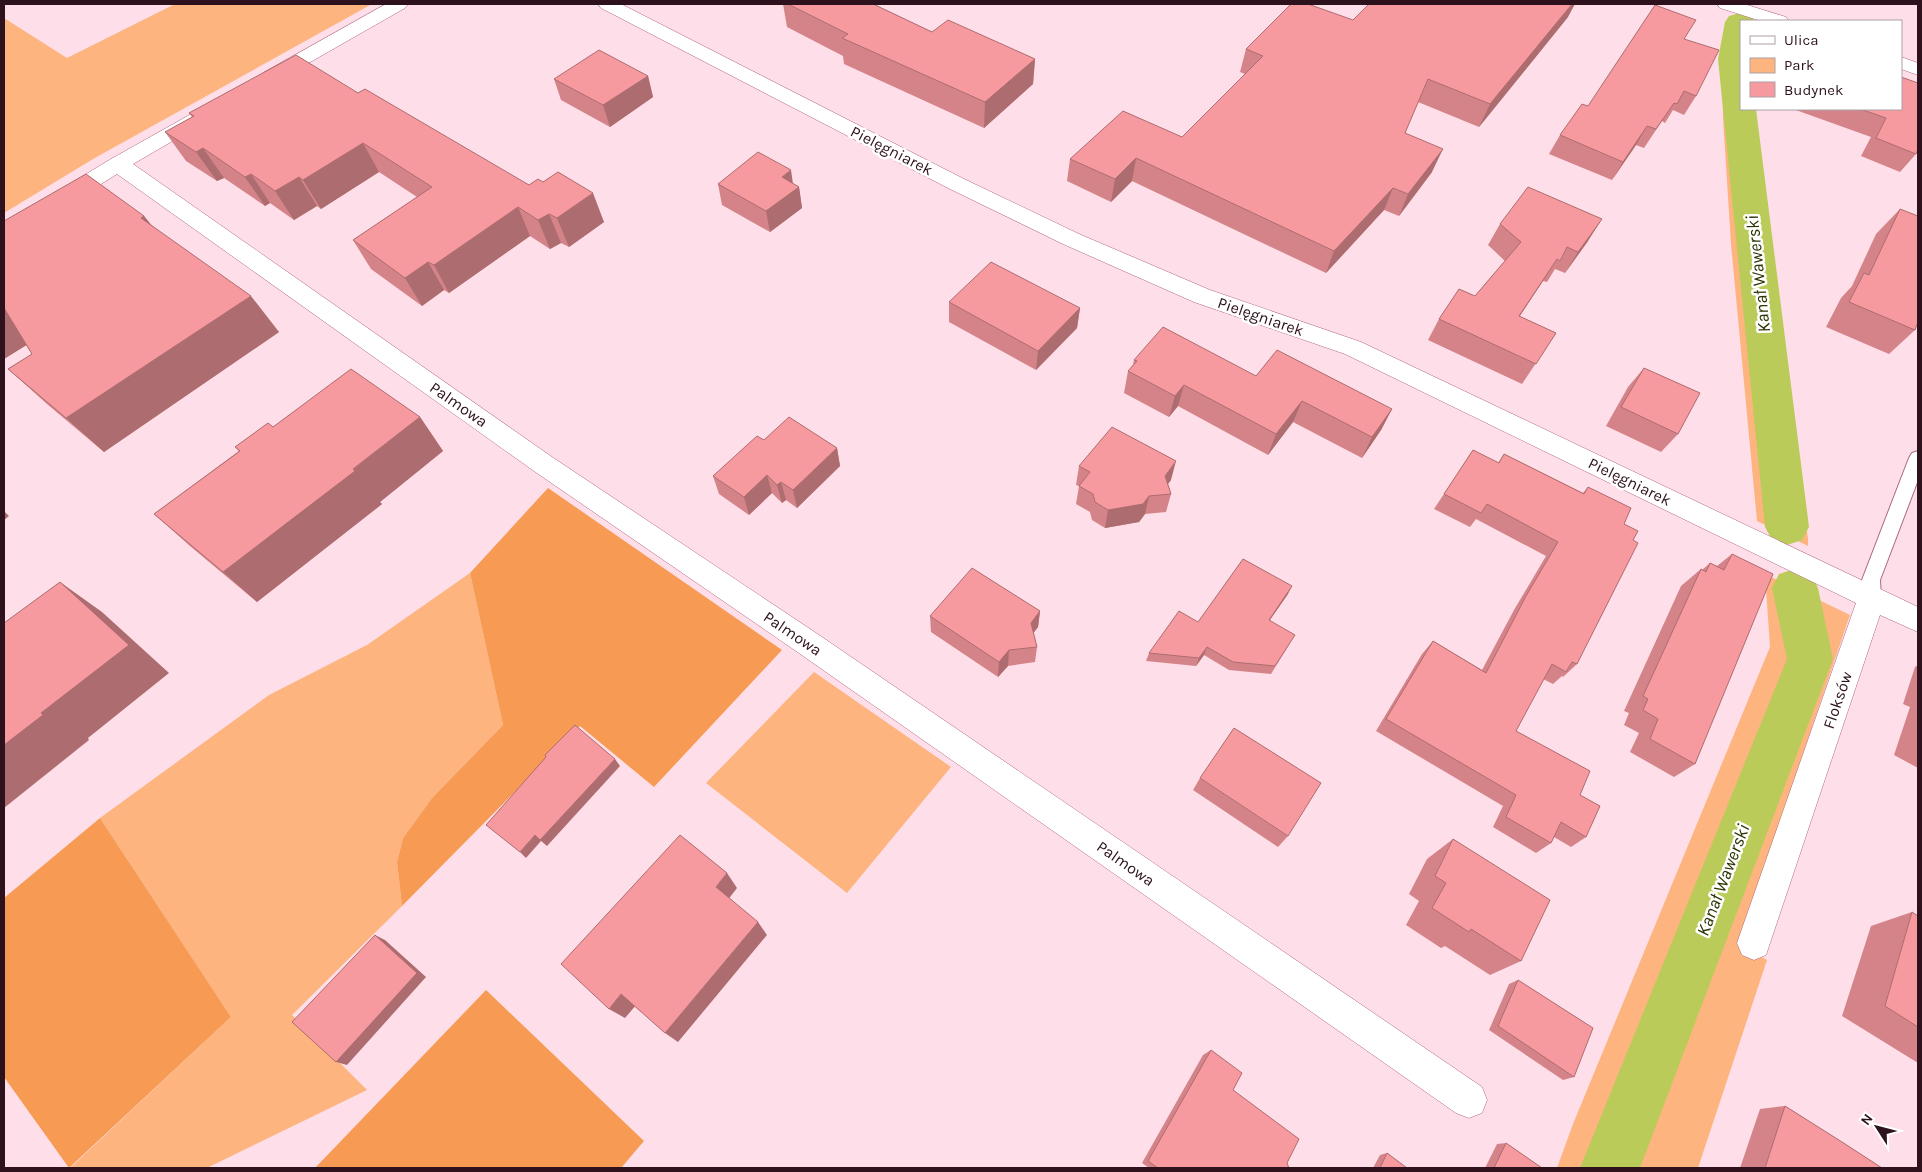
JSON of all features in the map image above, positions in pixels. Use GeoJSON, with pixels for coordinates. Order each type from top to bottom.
{"type":"FeatureCollection","features":[{"type":"Feature","properties":{"kind":"street"},"geometry":{"type":"LineString","coordinates":[[253,87],[399,4]]}},
{"type":"Feature","properties":{"kind":"street","name":"Pielęgniarek"},"geometry":{"type":"LineString","coordinates":[[607,4],[957,184],[1071,238],[1202,296],[1353,348],[1918,620]]}},
{"type":"Feature","properties":{"kind":"street"},"geometry":{"type":"LineString","coordinates":[[1726,4],[1776,20]]}},
{"type":"Feature","properties":{"kind":"street"},"geometry":{"type":"LineString","coordinates":[[1902,63],[1918,68]]}},
{"type":"Feature","properties":{"kind":"street"},"geometry":{"type":"LineString","coordinates":[[4,234],[118,164],[219,106]]}},
{"type":"Feature","properties":{"kind":"street","name":"Palmowa"},"geometry":{"type":"LineString","coordinates":[[118,164],[543,464],[798,636],[1468,1100]]}},
{"type":"Feature","properties":{"kind":"street","name":"Floksów"},"geometry":{"type":"LineString","coordinates":[[1754,943],[1872,598]]}},
{"type":"Feature","properties":{"kind":"lane","name":"Floksów"},"geometry":{"type":"LineString","coordinates":[[1872,598],[1871,580],[1918,458]]}},
{"type":"Feature","properties":{"kind":"green space"},"geometry":{"type":"Polygon","coordinates":[[[175,4],[372,4],[93,159],[4,213],[4,18],[67,58],[175,4]]]}},
{"type":"Feature","properties":{"kind":"green space"},"geometry":{"type":"Polygon","coordinates":[[[1735,15],[1750,20],[1740,20],[1740,110],[1751,110],[1808,546],[1757,521],[1731,244],[1723,118],[1722,55],[1730,21],[1735,15]]]}},
{"type":"Feature","properties":{"kind":"green space"},"geometry":{"type":"Polygon","coordinates":[[[470,573],[503,725],[432,798],[403,838],[397,862],[402,906],[292,1015],[367,1090],[207,1168],[70,1168],[231,1017],[100,818],[269,695],[367,645],[470,573]]]}},
{"type":"Feature","properties":{"kind":"green space"},"geometry":{"type":"Polygon","coordinates":[[[1765,574],[1850,615],[1739,943],[1767,960],[1698,1168],[1557,1168],[1573,1124],[1770,647],[1765,574]]]}},
{"type":"Feature","properties":{"kind":"green space"},"geometry":{"type":"Polygon","coordinates":[[[814,672],[951,767],[847,893],[706,783],[814,672]]]}},
{"type":"Feature","properties":{"kind":"shaded area"},"geometry":{"type":"Polygon","coordinates":[[[548,488],[782,650],[654,787],[580,726],[402,906],[397,862],[403,838],[432,798],[503,725],[470,573],[548,488]]]}},
{"type":"Feature","properties":{"kind":"shaded area"},"geometry":{"type":"Polygon","coordinates":[[[100,818],[231,1017],[69,1168],[4,1077],[4,898],[100,818]]]}},
{"type":"Feature","properties":{"kind":"shaded area"},"geometry":{"type":"Polygon","coordinates":[[[486,990],[644,1141],[621,1168],[315,1168],[486,990]]]}},
{"type":"Feature","properties":{"kind":"building"},"geometry":{"type":"Polygon","coordinates":[[[788,4],[873,4],[932,32],[948,20],[1035,59],[985,102],[842,38],[848,34],[788,4]]]}},
{"type":"Feature","properties":{"kind":"building"},"geometry":{"type":"Polygon","coordinates":[[[1291,4],[1308,4],[1353,20],[1369,4],[1572,4],[1490,104],[1428,79],[1405,133],[1443,149],[1408,194],[1393,188],[1334,251],[1136,158],[1115,179],[1070,159],[1123,111],[1182,137],[1263,56],[1246,49],[1291,4]]]}},
{"type":"Feature","properties":{"kind":"building"},"geometry":{"type":"Polygon","coordinates":[[[1655,5],[1696,20],[1684,39],[1719,50],[1696,96],[1684,91],[1677,104],[1674,103],[1656,129],[1647,126],[1623,162],[1560,135],[1582,104],[1588,106],[1655,5]]]}},
{"type":"Feature","properties":{"kind":"building"},"geometry":{"type":"Polygon","coordinates":[[[599,50],[648,76],[603,105],[554,79],[599,50]]]}},
{"type":"Feature","properties":{"kind":"building"},"geometry":{"type":"Polygon","coordinates":[[[296,55],[358,93],[365,89],[529,185],[538,179],[543,182],[558,172],[593,193],[557,218],[549,214],[538,220],[518,207],[434,265],[428,262],[405,278],[353,240],[432,187],[363,143],[303,180],[299,177],[275,191],[251,174],[245,177],[203,148],[196,152],[165,132],[194,116],[189,113],[296,55]]]}},
{"type":"Feature","properties":{"kind":"building"},"geometry":{"type":"Polygon","coordinates":[[[1902,77],[1918,83],[1918,149],[1916,154],[1876,138],[1886,118],[1863,110],[1902,110],[1902,77]]]}},
{"type":"Feature","properties":{"kind":"building"},"geometry":{"type":"Polygon","coordinates":[[[758,152],[791,170],[782,177],[799,187],[766,211],[718,184],[758,152]]]}},
{"type":"Feature","properties":{"kind":"building"},"geometry":{"type":"Polygon","coordinates":[[[86,174],[144,216],[141,218],[251,296],[66,418],[8,369],[32,354],[4,308],[4,221],[86,174]]]}},
{"type":"Feature","properties":{"kind":"building"},"geometry":{"type":"Polygon","coordinates":[[[1528,187],[1602,219],[1578,252],[1567,247],[1560,261],[1557,259],[1519,316],[1556,333],[1536,364],[1439,319],[1459,289],[1475,296],[1521,242],[1500,224],[1528,187]]]}},
{"type":"Feature","properties":{"kind":"building"},"geometry":{"type":"Polygon","coordinates":[[[1900,209],[1918,216],[1918,322],[1915,330],[1849,302],[1864,273],[1869,275],[1900,209]]]}},
{"type":"Feature","properties":{"kind":"building"},"geometry":{"type":"Polygon","coordinates":[[[991,262],[1080,308],[1038,351],[949,302],[991,262]]]}},
{"type":"Feature","properties":{"kind":"building"},"geometry":{"type":"Polygon","coordinates":[[[1163,327],[1256,376],[1277,350],[1392,409],[1372,437],[1302,401],[1276,434],[1184,385],[1175,396],[1128,371],[1137,361],[1134,360],[1163,327]]]}},
{"type":"Feature","properties":{"kind":"building"},"geometry":{"type":"Polygon","coordinates":[[[1644,368],[1700,393],[1678,434],[1621,407],[1644,368]]]}},
{"type":"Feature","properties":{"kind":"building"},"geometry":{"type":"Polygon","coordinates":[[[351,369],[420,417],[353,469],[355,471],[223,572],[154,514],[240,451],[235,447],[268,423],[273,427],[351,369]]]}},
{"type":"Feature","properties":{"kind":"building"},"geometry":{"type":"Polygon","coordinates":[[[789,417],[837,448],[793,490],[781,482],[777,485],[767,475],[744,497],[713,476],[757,436],[764,440],[789,417]]]}},
{"type":"Feature","properties":{"kind":"building"},"geometry":{"type":"Polygon","coordinates":[[[1112,427],[1176,461],[1165,476],[1171,494],[1149,496],[1143,504],[1108,510],[1095,502],[1093,494],[1079,486],[1090,472],[1079,466],[1112,427]]]}},
{"type":"Feature","properties":{"kind":"building"},"geometry":{"type":"Polygon","coordinates":[[[1473,450],[1499,463],[1504,454],[1584,494],[1588,487],[1631,508],[1624,524],[1638,531],[1633,540],[1638,543],[1577,664],[1572,662],[1566,672],[1552,664],[1516,731],[1590,771],[1580,795],[1600,806],[1586,837],[1561,822],[1551,843],[1506,817],[1516,795],[1386,719],[1433,641],[1486,673],[1526,596],[1558,542],[1487,504],[1481,513],[1444,494],[1473,450]]]}},
{"type":"Feature","properties":{"kind":"building"},"geometry":{"type":"Polygon","coordinates":[[[1732,554],[1773,574],[1695,764],[1650,739],[1658,719],[1643,710],[1648,699],[1643,696],[1701,569],[1706,572],[1710,563],[1724,570],[1732,554]]]}},
{"type":"Feature","properties":{"kind":"building"},"geometry":{"type":"Polygon","coordinates":[[[1243,559],[1292,586],[1269,620],[1295,635],[1275,666],[1233,662],[1207,647],[1199,658],[1149,653],[1179,611],[1198,622],[1243,559]]]}},
{"type":"Feature","properties":{"kind":"building"},"geometry":{"type":"Polygon","coordinates":[[[972,568],[1040,611],[1031,623],[1037,647],[1009,650],[999,662],[930,616],[972,568]]]}},
{"type":"Feature","properties":{"kind":"building"},"geometry":{"type":"Polygon","coordinates":[[[60,582],[129,645],[41,713],[43,715],[4,745],[4,623],[60,582]]]}},
{"type":"Feature","properties":{"kind":"building"},"geometry":{"type":"Polygon","coordinates":[[[575,725],[615,759],[540,840],[535,835],[520,852],[486,825],[546,757],[545,755],[575,725]]]}},
{"type":"Feature","properties":{"kind":"building"},"geometry":{"type":"Polygon","coordinates":[[[1234,728],[1321,783],[1288,836],[1200,778],[1234,728]]]}},
{"type":"Feature","properties":{"kind":"building"},"geometry":{"type":"Polygon","coordinates":[[[680,835],[727,873],[716,887],[758,922],[665,1033],[621,994],[609,1009],[561,964],[680,835]]]}},
{"type":"Feature","properties":{"kind":"building"},"geometry":{"type":"Polygon","coordinates":[[[1453,839],[1550,900],[1521,961],[1471,929],[1469,932],[1432,908],[1446,883],[1435,876],[1453,839]]]}},
{"type":"Feature","properties":{"kind":"building"},"geometry":{"type":"Polygon","coordinates":[[[1912,912],[1918,916],[1918,1027],[1885,1006],[1912,912]]]}},
{"type":"Feature","properties":{"kind":"building"},"geometry":{"type":"Polygon","coordinates":[[[375,935],[417,973],[336,1062],[292,1022],[375,935]]]}},
{"type":"Feature","properties":{"kind":"building"},"geometry":{"type":"Polygon","coordinates":[[[1518,980],[1593,1028],[1574,1077],[1498,1026],[1518,980]]]}},
{"type":"Feature","properties":{"kind":"building"},"geometry":{"type":"Polygon","coordinates":[[[1211,1050],[1242,1073],[1233,1090],[1299,1139],[1287,1163],[1289,1168],[1158,1168],[1148,1161],[1211,1050]]]}},
{"type":"Feature","properties":{"kind":"building"},"geometry":{"type":"Polygon","coordinates":[[[1785,1106],[1842,1142],[1882,1168],[1765,1168],[1785,1106]]]}},
{"type":"Feature","properties":{"kind":"building"},"geometry":{"type":"Polygon","coordinates":[[[1506,1143],[1542,1168],[1494,1168],[1506,1143]]]}},
{"type":"Feature","properties":{"kind":"building"},"geometry":{"type":"Polygon","coordinates":[[[1387,1153],[1407,1168],[1380,1168],[1387,1153]]]}},
{"type":"Feature","properties":{"kind":"waterway","name":"Kanał Wawerski"},"geometry":{"type":"LineString","coordinates":[[1740,22],[1734,59],[1787,527]]}},
{"type":"Feature","properties":{"kind":"waterway","name":"Kanał Wawerski"},"geometry":{"type":"LineString","coordinates":[[1610,1168],[1810,659],[1795,588]]}}]}
